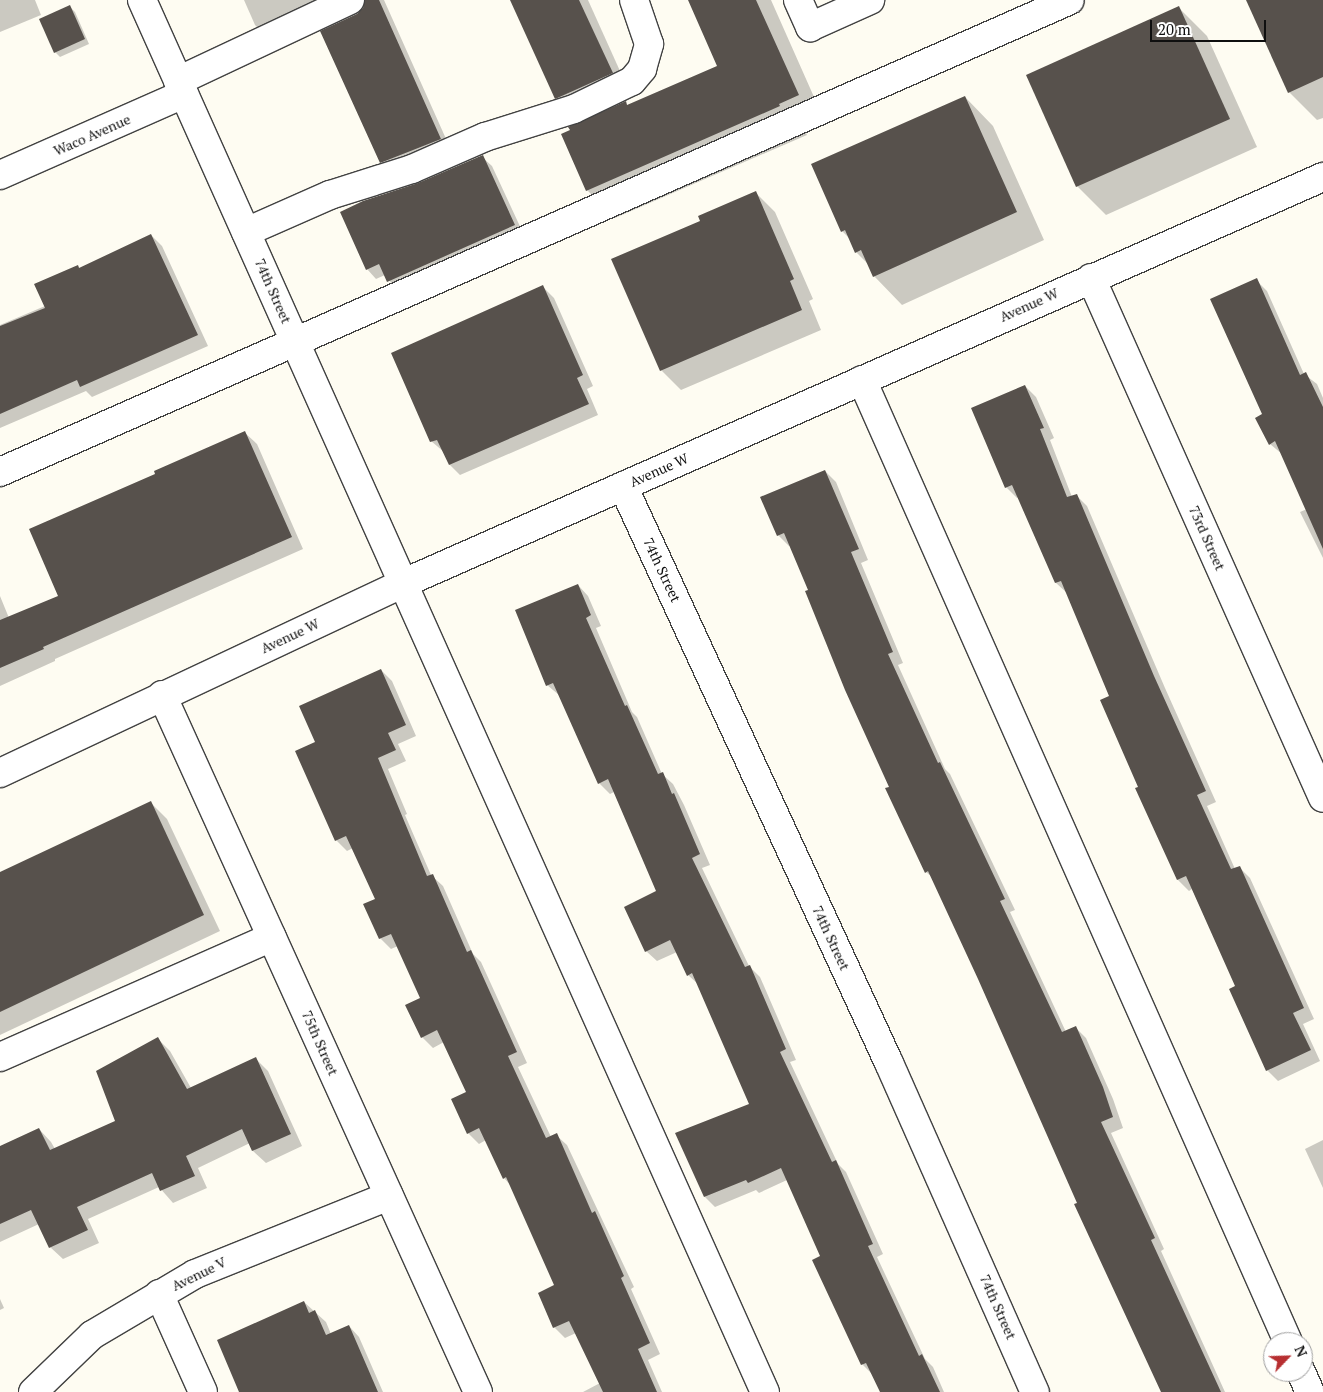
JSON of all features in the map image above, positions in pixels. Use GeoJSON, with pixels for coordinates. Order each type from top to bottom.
{"type":"FeatureCollection","features":[{"type":"Feature","properties":{"kind":"street","name":"74th Street"},"geometry":{"type":"LineString","coordinates":[[142,0],[766,1392]]}},
{"type":"Feature","properties":{"kind":"street","name":"Waco Avenue"},"geometry":{"type":"LineString","coordinates":[[0,175],[181,88],[350,0]]}},
{"type":"Feature","properties":{"kind":"street"},"geometry":{"type":"LineString","coordinates":[[246,232],[330,195],[412,169],[485,137],[574,109],[632,81],[642,69],[649,44],[634,0]]}},
{"type":"Feature","properties":{"kind":"street"},"geometry":{"type":"LineString","coordinates":[[798,0],[810,27],[870,0]]}},
{"type":"Feature","properties":{"kind":"street"},"geometry":{"type":"LineString","coordinates":[[0,472],[1070,0]]}},
{"type":"Feature","properties":{"kind":"street","name":"Avenue W"},"geometry":{"type":"LineString","coordinates":[[0,773],[162,695],[404,583],[1091,278],[1321,185]]}},
{"type":"Feature","properties":{"kind":"street","name":"73rd Street"},"geometry":{"type":"LineString","coordinates":[[1091,278],[1323,798]]}},
{"type":"Feature","properties":{"kind":"street"},"geometry":{"type":"LineString","coordinates":[[862,380],[1284,1332]]}},
{"type":"Feature","properties":{"kind":"street","name":"74th Street"},"geometry":{"type":"LineString","coordinates":[[623,486],[889,1063],[1035,1392]]}},
{"type":"Feature","properties":{"kind":"street","name":"75th Street"},"geometry":{"type":"LineString","coordinates":[[162,695],[478,1392]]}},
{"type":"Feature","properties":{"kind":"street"},"geometry":{"type":"LineString","coordinates":[[0,1057],[272,937]]}},
{"type":"Feature","properties":{"kind":"street","name":"Avenue V"},"geometry":{"type":"LineString","coordinates":[[32,1392],[92,1335],[195,1274],[389,1196]]}},
{"type":"Feature","properties":{"kind":"street"},"geometry":{"type":"LineString","coordinates":[[159,1294],[203,1392]]}},
{"type":"Feature","properties":{"kind":"building"},"geometry":{"type":"Polygon","coordinates":[[[365,0],[379,0],[441,139],[380,163],[320,31],[357,14],[363,8],[365,0]]]}},
{"type":"Feature","properties":{"kind":"building"},"geometry":{"type":"Polygon","coordinates":[[[510,0],[579,0],[613,73],[555,99],[510,0]]]}},
{"type":"Feature","properties":{"kind":"building"},"geometry":{"type":"Polygon","coordinates":[[[688,0],[756,0],[799,95],[779,104],[780,106],[586,191],[561,134],[570,130],[568,127],[626,101],[627,105],[717,66],[688,0]]]}},
{"type":"Feature","properties":{"kind":"building"},"geometry":{"type":"Polygon","coordinates":[[[1246,0],[1323,0],[1323,77],[1288,93],[1246,0]]]}},
{"type":"Feature","properties":{"kind":"building"},"geometry":{"type":"Polygon","coordinates":[[[70,5],[85,39],[54,53],[39,19],[70,5]]]}},
{"type":"Feature","properties":{"kind":"building"},"geometry":{"type":"Polygon","coordinates":[[[1179,6],[1230,119],[1076,187],[1026,75],[1179,6]]]}},
{"type":"Feature","properties":{"kind":"building"},"geometry":{"type":"Polygon","coordinates":[[[965,96],[1017,212],[873,277],[861,250],[855,253],[845,230],[841,232],[811,164],[965,96]]]}},
{"type":"Feature","properties":{"kind":"building"},"geometry":{"type":"Polygon","coordinates":[[[483,155],[515,225],[387,282],[379,264],[366,270],[340,212],[363,201],[418,183],[483,155]]]}},
{"type":"Feature","properties":{"kind":"building"},"geometry":{"type":"Polygon","coordinates":[[[756,191],[794,279],[790,281],[802,310],[660,371],[611,259],[700,221],[698,216],[756,191]]]}},
{"type":"Feature","properties":{"kind":"building"},"geometry":{"type":"Polygon","coordinates":[[[151,234],[198,335],[80,387],[77,380],[0,414],[0,326],[45,308],[34,284],[78,265],[79,268],[151,234]]]}},
{"type":"Feature","properties":{"kind":"building"},"geometry":{"type":"Polygon","coordinates":[[[1257,278],[1300,375],[1306,372],[1323,407],[1323,549],[1275,441],[1269,445],[1255,418],[1262,414],[1210,299],[1257,278]]]}},
{"type":"Feature","properties":{"kind":"building"},"geometry":{"type":"Polygon","coordinates":[[[543,285],[583,375],[577,378],[589,404],[449,465],[437,440],[430,442],[391,353],[543,285]]]}},
{"type":"Feature","properties":{"kind":"building"},"geometry":{"type":"Polygon","coordinates":[[[1025,385],[1044,428],[1040,429],[1067,497],[1077,494],[1154,676],[1206,791],[1197,795],[1231,869],[1240,866],[1304,1008],[1293,1013],[1311,1050],[1266,1071],[1229,989],[1235,986],[1186,876],[1177,880],[1135,788],[1138,787],[1100,700],[1109,696],[1061,581],[1055,583],[1012,485],[1005,488],[971,408],[1025,385]]]}},
{"type":"Feature","properties":{"kind":"building"},"geometry":{"type":"Polygon","coordinates":[[[245,431],[292,537],[43,647],[44,649],[0,668],[0,620],[58,596],[29,529],[155,474],[154,471],[245,431]]]}},
{"type":"Feature","properties":{"kind":"building"},"geometry":{"type":"Polygon","coordinates":[[[825,470],[859,549],[851,552],[893,652],[888,654],[938,763],[940,762],[1005,899],[1000,901],[1062,1032],[1076,1026],[1103,1087],[1113,1117],[1101,1122],[1155,1238],[1151,1240],[1221,1392],[1161,1392],[1074,1204],[1077,1203],[978,979],[928,871],[925,873],[885,788],[889,787],[845,690],[805,591],[808,590],[784,533],[777,536],[760,497],[825,470]]]}},
{"type":"Feature","properties":{"kind":"building"},"geometry":{"type":"Polygon","coordinates":[[[578,584],[591,615],[586,618],[625,706],[627,705],[658,774],[663,772],[672,794],[674,793],[700,854],[692,858],[745,967],[750,965],[786,1049],[780,1052],[832,1162],[836,1160],[873,1244],[868,1246],[919,1356],[922,1354],[940,1392],[880,1392],[866,1363],[861,1365],[812,1260],[820,1256],[781,1168],[748,1183],[746,1180],[704,1197],[675,1133],[749,1104],[692,973],[687,976],[670,940],[645,952],[624,907],[656,891],[608,779],[598,784],[553,683],[546,686],[515,610],[578,584]]]}},
{"type":"Feature","properties":{"kind":"building"},"geometry":{"type":"Polygon","coordinates":[[[381,669],[406,725],[388,733],[396,750],[378,758],[427,876],[433,874],[467,952],[471,950],[517,1052],[508,1056],[546,1138],[557,1133],[592,1213],[595,1211],[624,1276],[621,1278],[650,1343],[638,1349],[657,1392],[603,1392],[569,1321],[553,1328],[538,1293],[554,1285],[506,1177],[503,1179],[479,1128],[467,1134],[451,1099],[466,1092],[437,1030],[421,1038],[405,1005],[420,998],[391,934],[379,939],[363,904],[375,899],[346,836],[335,841],[295,751],[315,742],[299,706],[381,669]]]}},
{"type":"Feature","properties":{"kind":"building"},"geometry":{"type":"Polygon","coordinates":[[[151,801],[204,915],[0,1012],[0,872],[151,801]]]}},
{"type":"Feature","properties":{"kind":"building"},"geometry":{"type":"Polygon","coordinates":[[[158,1037],[187,1089],[256,1057],[291,1134],[252,1151],[242,1129],[186,1156],[195,1176],[160,1191],[152,1173],[77,1207],[88,1230],[49,1248],[31,1210],[0,1224],[0,1146],[39,1128],[50,1150],[115,1121],[96,1071],[158,1037]]]}},
{"type":"Feature","properties":{"kind":"building"},"geometry":{"type":"Polygon","coordinates":[[[304,1301],[309,1313],[315,1310],[326,1335],[349,1325],[378,1392],[239,1392],[217,1340],[304,1301]]]}}]}
